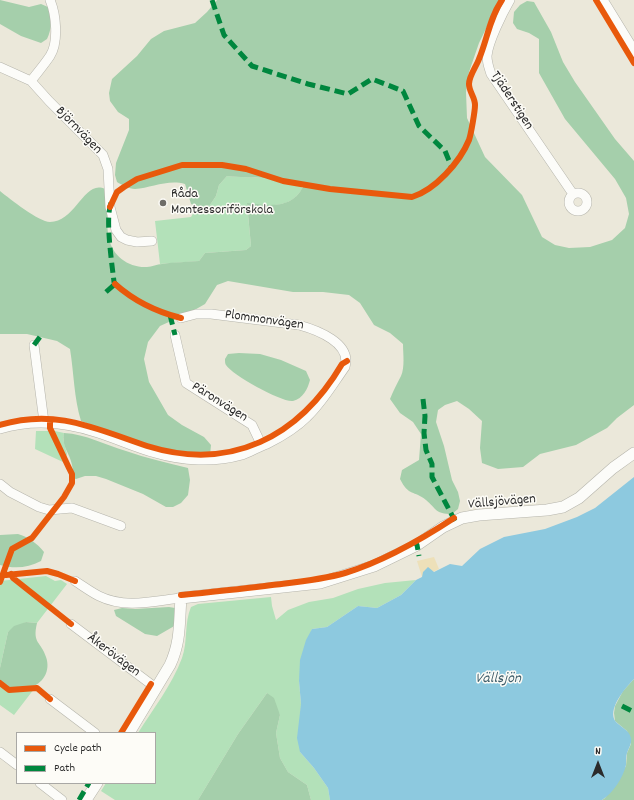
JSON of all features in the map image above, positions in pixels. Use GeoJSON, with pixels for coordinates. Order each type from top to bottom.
{"type":"FeatureCollection","features":[{"type":"Feature","properties":{"kind":"street"},"geometry":{"type":"LineString","coordinates":[[31,81],[51,54],[54,46],[55,17],[50,0]]}},
{"type":"Feature","properties":{"kind":"street","name":"Tjäderstigen"},"geometry":{"type":"LineString","coordinates":[[510,0],[493,36],[487,54],[491,74],[573,194]]}},
{"type":"Feature","properties":{"kind":"street"},"geometry":{"type":"LineString","coordinates":[[602,0],[634,52]]}},
{"type":"Feature","properties":{"kind":"street","name":"Björnvägen"},"geometry":{"type":"LineString","coordinates":[[0,68],[31,81],[102,155],[108,169],[110,207],[116,230],[121,236],[127,240],[137,242],[152,241]]}},
{"type":"Feature","properties":{"kind":"street","name":"Plommonvägen"},"geometry":{"type":"LineString","coordinates":[[0,429],[27,423],[44,422],[62,424],[97,432],[155,453],[182,459],[207,460],[230,458],[262,446],[282,436],[308,417],[346,367],[347,361],[342,348],[312,329],[299,325],[211,314],[196,314],[181,318]]}},
{"type":"Feature","properties":{"kind":"street","name":"Päronvägen"},"geometry":{"type":"LineString","coordinates":[[174,335],[186,382],[252,424],[262,446]]}},
{"type":"Feature","properties":{"kind":"street"},"geometry":{"type":"LineString","coordinates":[[34,345],[44,422]]}},
{"type":"Feature","properties":{"kind":"street","name":"Vällsjövägen"},"geometry":{"type":"LineString","coordinates":[[76,581],[99,596],[132,604],[320,583],[374,566],[417,545],[443,527],[462,518],[479,515],[547,510],[563,507],[578,498],[613,468],[634,453]]}},
{"type":"Feature","properties":{"kind":"street"},"geometry":{"type":"LineString","coordinates":[[0,484],[10,492],[39,507],[49,510],[72,508],[121,526]]}},
{"type":"Feature","properties":{"kind":"street"},"geometry":{"type":"LineString","coordinates":[[130,732],[170,665],[175,653],[179,641],[181,598]]}},
{"type":"Feature","properties":{"kind":"street","name":"Åkerövägen"},"geometry":{"type":"LineString","coordinates":[[71,624],[156,688]]}},
{"type":"Feature","properties":{"kind":"street"},"geometry":{"type":"LineString","coordinates":[[50,699],[94,732]]}},
{"type":"Feature","properties":{"kind":"street"},"geometry":{"type":"LineString","coordinates":[[0,752],[16,764]]}},
{"type":"Feature","properties":{"kind":"street"},"geometry":{"type":"LineString","coordinates":[[41,784],[62,800]]}},
{"type":"Feature","properties":{"kind":"street"},"geometry":{"type":"LineString","coordinates":[[86,800],[96,784]]}},
{"type":"Feature","properties":{"kind":"green space"},"geometry":{"type":"Polygon","coordinates":[[[0,0],[29,7],[41,4],[48,7],[51,23],[47,39],[41,43],[21,36],[0,24],[0,0]]]}},
{"type":"Feature","properties":{"kind":"green space"},"geometry":{"type":"Polygon","coordinates":[[[217,0],[500,0],[479,43],[469,72],[466,92],[467,118],[485,157],[522,195],[542,237],[555,245],[569,248],[590,247],[612,240],[625,228],[629,214],[626,198],[615,179],[565,119],[539,73],[539,39],[529,33],[517,29],[513,23],[514,12],[520,5],[527,1],[534,2],[551,32],[563,62],[575,82],[615,139],[634,161],[634,405],[607,428],[576,445],[540,454],[523,467],[498,469],[482,463],[480,448],[482,421],[469,409],[457,401],[445,405],[438,410],[436,422],[444,446],[452,480],[458,492],[460,501],[458,509],[452,514],[442,513],[422,497],[409,491],[400,479],[402,470],[419,460],[421,434],[413,422],[400,413],[390,399],[402,372],[403,344],[390,333],[374,325],[360,303],[349,295],[323,292],[293,292],[228,281],[217,285],[205,304],[160,326],[148,342],[144,359],[149,382],[168,415],[182,425],[204,437],[211,445],[210,455],[186,455],[146,445],[81,421],[75,395],[70,349],[57,341],[27,334],[0,334],[0,191],[32,214],[50,222],[59,220],[67,215],[91,190],[98,188],[105,189],[107,201],[107,226],[111,244],[122,260],[140,267],[151,267],[158,264],[167,263],[199,261],[205,253],[246,250],[251,246],[247,203],[271,205],[286,203],[298,194],[303,187],[295,183],[276,179],[227,176],[219,185],[216,196],[210,205],[197,207],[191,204],[185,184],[160,184],[133,189],[117,182],[115,175],[116,163],[129,130],[129,119],[118,112],[110,101],[109,93],[112,79],[137,56],[151,39],[164,31],[195,23],[217,0]]]}},
{"type":"Feature","properties":{"kind":"green space"},"geometry":{"type":"Polygon","coordinates":[[[227,176],[276,179],[295,184],[303,188],[292,200],[278,205],[247,204],[251,246],[246,250],[205,253],[199,261],[160,264],[155,221],[191,217],[197,207],[210,205],[216,196],[219,185],[227,176]]]}},
{"type":"Feature","properties":{"kind":"green space"},"geometry":{"type":"Polygon","coordinates":[[[228,354],[260,354],[281,360],[306,371],[310,380],[306,390],[300,398],[293,401],[279,398],[258,388],[230,370],[226,365],[225,359],[228,354]]]}},
{"type":"Feature","properties":{"kind":"green space"},"geometry":{"type":"Polygon","coordinates":[[[36,431],[55,431],[64,433],[63,439],[67,454],[65,461],[63,462],[35,449],[36,431]]]}},
{"type":"Feature","properties":{"kind":"green space"},"geometry":{"type":"Polygon","coordinates":[[[64,433],[80,435],[118,449],[188,468],[190,480],[188,495],[181,503],[173,507],[166,507],[143,494],[106,479],[96,476],[85,476],[76,479],[73,478],[73,468],[63,438],[64,433]]]}},
{"type":"Feature","properties":{"kind":"green space"},"geometry":{"type":"Polygon","coordinates":[[[18,534],[32,541],[44,552],[41,561],[21,567],[0,565],[0,535],[18,534]]]}},
{"type":"Feature","properties":{"kind":"green space"},"geometry":{"type":"Polygon","coordinates":[[[46,576],[55,581],[61,580],[67,584],[37,623],[26,622],[8,632],[0,668],[0,581],[46,576]]]}},
{"type":"Feature","properties":{"kind":"green space"},"geometry":{"type":"Polygon","coordinates":[[[416,580],[401,595],[377,608],[358,606],[327,627],[312,629],[299,681],[301,704],[300,752],[314,768],[328,788],[330,800],[311,800],[307,785],[288,772],[280,758],[276,733],[280,715],[267,693],[238,734],[198,800],[115,800],[101,791],[105,784],[156,784],[156,732],[139,732],[168,687],[178,668],[184,652],[187,619],[191,607],[198,604],[271,597],[276,620],[288,610],[309,602],[333,598],[358,589],[385,583],[416,580]]]}},
{"type":"Feature","properties":{"kind":"green space"},"geometry":{"type":"Polygon","coordinates":[[[122,608],[135,609],[175,608],[176,625],[157,636],[145,634],[116,616],[114,610],[122,608]]]}},
{"type":"Feature","properties":{"kind":"green space"},"geometry":{"type":"Polygon","coordinates":[[[26,622],[37,623],[36,639],[46,657],[47,672],[42,680],[34,686],[24,689],[11,690],[0,682],[0,668],[8,632],[14,626],[26,622]]]}},
{"type":"Feature","properties":{"kind":"green space"},"geometry":{"type":"Polygon","coordinates":[[[634,679],[634,800],[602,800],[605,798],[626,766],[627,753],[631,744],[627,731],[615,721],[614,713],[615,706],[623,691],[634,679]]]}},
{"type":"Feature","properties":{"kind":"green space"},"geometry":{"type":"Polygon","coordinates":[[[0,682],[11,690],[32,687],[34,689],[14,715],[0,705],[0,682]]]}},
{"type":"Feature","properties":{"kind":"green space"},"geometry":{"type":"Polygon","coordinates":[[[267,693],[274,698],[280,715],[276,733],[280,758],[288,772],[307,785],[311,800],[198,800],[238,734],[267,693]]]}},
{"type":"Feature","properties":{"kind":"sand"},"geometry":{"type":"Polygon","coordinates":[[[434,557],[439,569],[422,577],[417,561],[434,557]]]}},
{"type":"Feature","properties":{"kind":"water","name":"Vällsjön"},"geometry":{"type":"Polygon","coordinates":[[[634,477],[634,679],[626,687],[618,699],[613,711],[616,722],[629,733],[631,742],[623,775],[610,793],[602,800],[330,800],[328,788],[314,768],[300,752],[297,738],[301,704],[299,681],[300,660],[306,640],[312,629],[327,627],[358,606],[377,608],[401,595],[416,580],[422,577],[423,572],[428,567],[434,572],[450,564],[462,566],[480,549],[504,537],[545,529],[577,517],[595,508],[634,477]]]}},
{"type":"Feature","properties":{"kind":"marked path"},"geometry":{"type":"LineString","coordinates":[[212,0],[224,35],[252,66],[308,84],[348,94],[372,79],[403,91],[419,126],[445,151],[452,168]]}},
{"type":"Feature","properties":{"kind":"marked path"},"geometry":{"type":"LineString","coordinates":[[111,203],[109,210],[110,241],[114,282],[117,286]]}},
{"type":"Feature","properties":{"kind":"marked path"},"geometry":{"type":"LineString","coordinates":[[106,292],[115,284]]}},
{"type":"Feature","properties":{"kind":"marked path"},"geometry":{"type":"LineString","coordinates":[[170,315],[175,335]]}},
{"type":"Feature","properties":{"kind":"marked path"},"geometry":{"type":"LineString","coordinates":[[34,345],[42,334]]}},
{"type":"Feature","properties":{"kind":"marked path"},"geometry":{"type":"LineString","coordinates":[[423,399],[425,416],[424,433],[426,450],[432,464],[432,477],[455,521]]}},
{"type":"Feature","properties":{"kind":"marked path"},"geometry":{"type":"LineString","coordinates":[[414,541],[417,545],[419,556]]}},
{"type":"Feature","properties":{"kind":"marked path"},"geometry":{"type":"LineString","coordinates":[[622,706],[634,712]]}},
{"type":"Feature","properties":{"kind":"marked path"},"geometry":{"type":"LineString","coordinates":[[79,800],[88,784]]}},
{"type":"Feature","properties":{"kind":"cycle path"},"geometry":{"type":"LineString","coordinates":[[110,207],[117,192],[137,179],[182,165],[222,165],[246,169],[283,181],[330,189],[412,197],[421,193],[438,182],[446,174],[460,157],[469,140],[475,105],[469,87],[469,81],[482,52],[494,14],[502,0]]}},
{"type":"Feature","properties":{"kind":"cycle path"},"geometry":{"type":"LineString","coordinates":[[596,0],[634,63]]}},
{"type":"Feature","properties":{"kind":"cycle path"},"geometry":{"type":"LineString","coordinates":[[115,284],[146,305],[181,318]]}},
{"type":"Feature","properties":{"kind":"cycle path"},"geometry":{"type":"LineString","coordinates":[[0,425],[20,420],[58,420],[93,427],[147,446],[178,453],[207,454],[234,451],[260,442],[284,429],[305,411],[325,390],[342,364],[347,361]]}},
{"type":"Feature","properties":{"kind":"cycle path"},"geometry":{"type":"LineString","coordinates":[[0,582],[12,549],[32,538],[64,497],[72,483],[72,474],[50,428],[50,423]]}},
{"type":"Feature","properties":{"kind":"cycle path"},"geometry":{"type":"LineString","coordinates":[[181,595],[300,582],[345,573],[373,563],[401,549],[454,518]]}},
{"type":"Feature","properties":{"kind":"cycle path"},"geometry":{"type":"LineString","coordinates":[[6,575],[47,571],[75,581]]}},
{"type":"Feature","properties":{"kind":"cycle path"},"geometry":{"type":"LineString","coordinates":[[11,574],[13,578],[71,624]]}},
{"type":"Feature","properties":{"kind":"cycle path"},"geometry":{"type":"LineString","coordinates":[[0,683],[9,690],[37,688],[50,699]]}},
{"type":"Feature","properties":{"kind":"cycle path"},"geometry":{"type":"LineString","coordinates":[[122,732],[151,684]]}},
{"type":"Feature","properties":{"kind":"place","name":"Råda Montessoriförskola"},"geometry":{"type":"Point","coordinates":[163,203]}}]}
